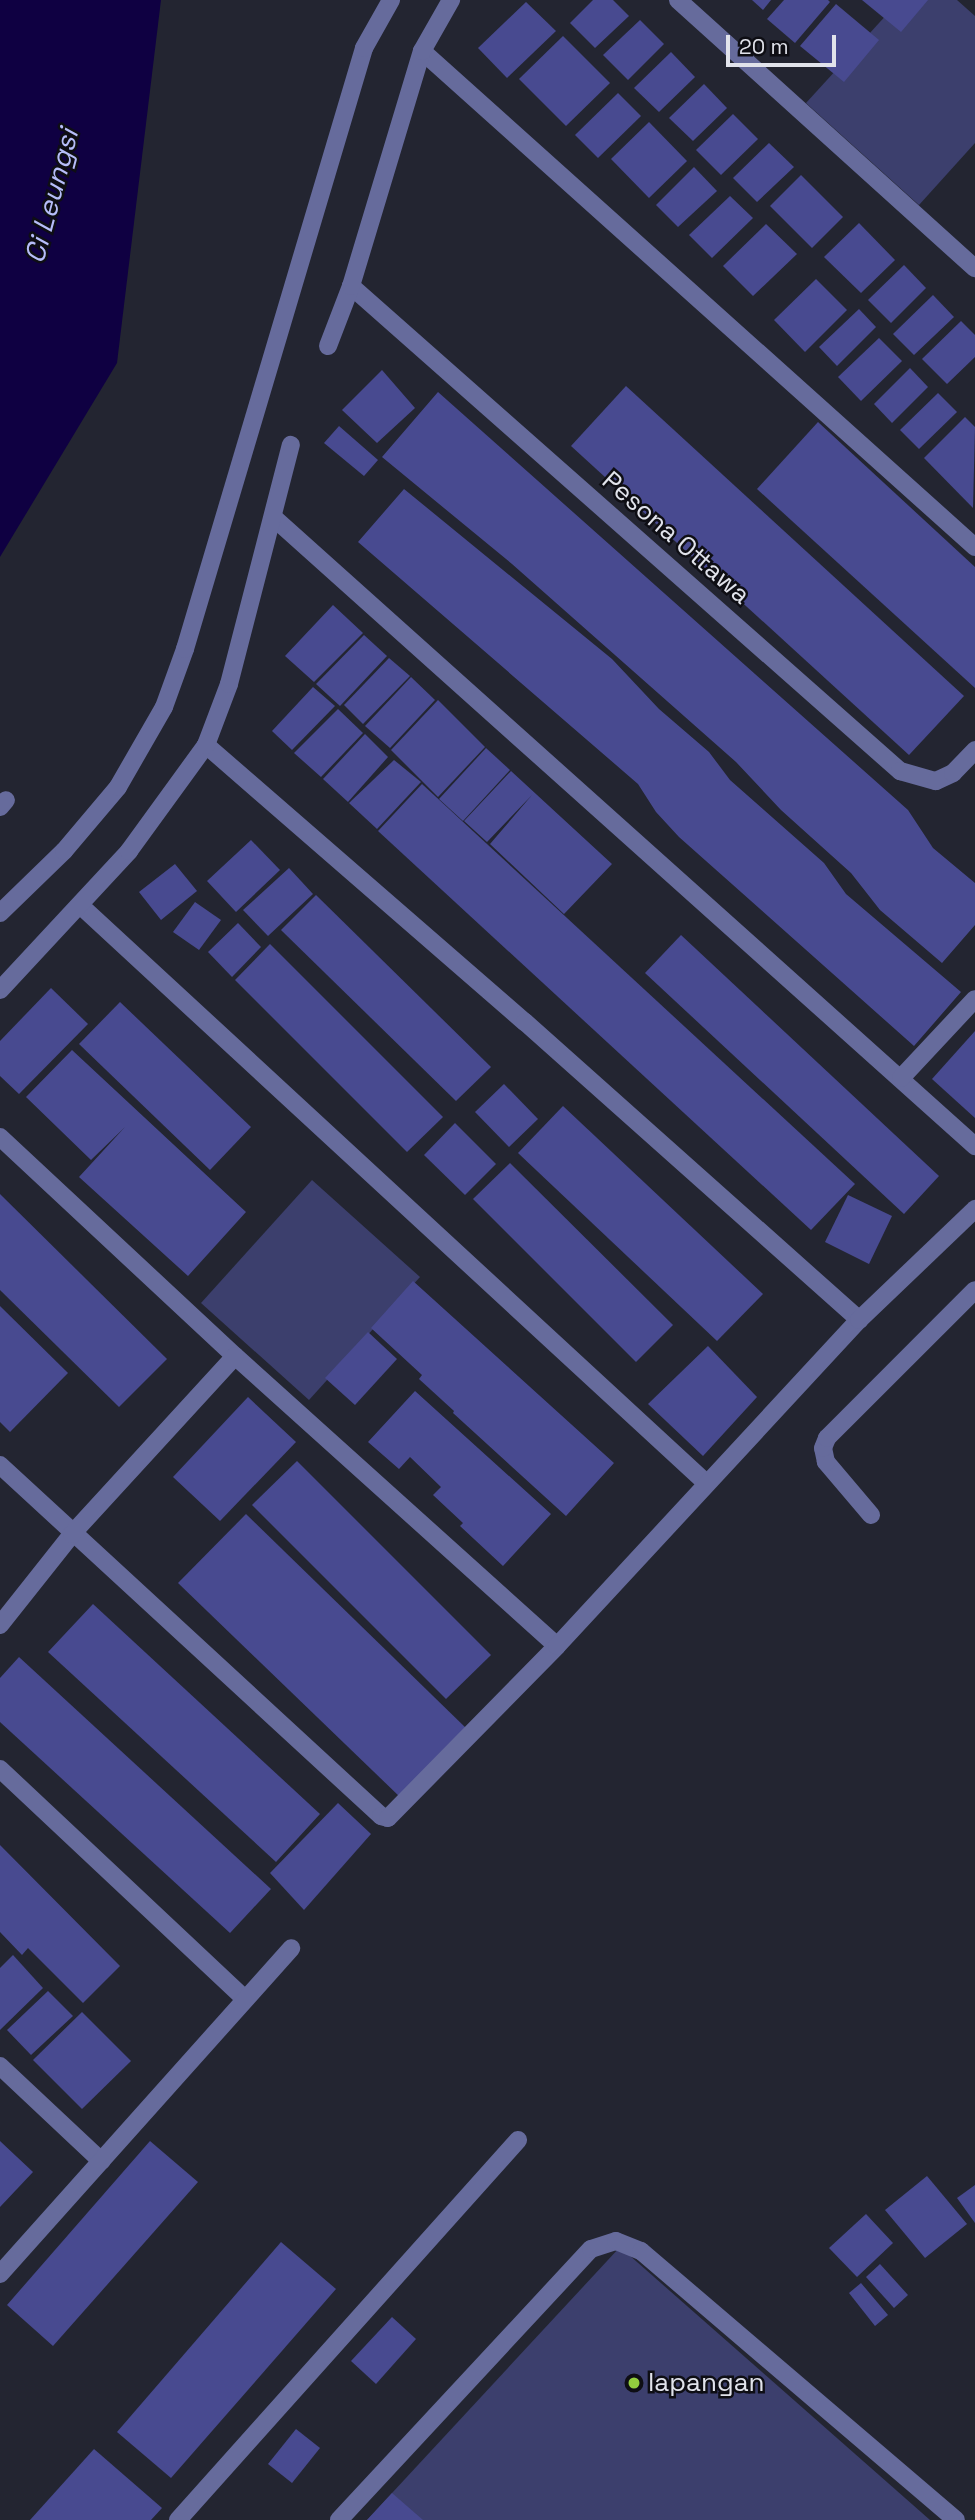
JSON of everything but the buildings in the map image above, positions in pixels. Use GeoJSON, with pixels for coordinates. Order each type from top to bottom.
{"type":"FeatureCollection","features":[{"type":"Feature","properties":{"kind":"street"},"geometry":{"type":"LineString","coordinates":[[0,913],[64,851],[118,787],[164,707],[185,649],[364,48],[391,0]]}},
{"type":"Feature","properties":{"kind":"street"},"geometry":{"type":"LineString","coordinates":[[328,346],[351,286],[422,51],[451,0]]}},
{"type":"Feature","properties":{"kind":"street"},"geometry":{"type":"LineString","coordinates":[[677,0],[975,268]]}},
{"type":"Feature","properties":{"kind":"street"},"geometry":{"type":"LineString","coordinates":[[422,51],[975,547]]}},
{"type":"Feature","properties":{"kind":"street","name":"Pesona Ottawa"},"geometry":{"type":"LineString","coordinates":[[351,286],[900,771],[936,781],[953,773],[975,750]]}},
{"type":"Feature","properties":{"kind":"street"},"geometry":{"type":"LineString","coordinates":[[0,990],[81,906],[129,851],[206,745],[229,684],[291,445]]}},
{"type":"Feature","properties":{"kind":"street"},"geometry":{"type":"LineString","coordinates":[[273,517],[975,1146]]}},
{"type":"Feature","properties":{"kind":"street"},"geometry":{"type":"LineString","coordinates":[[206,745],[525,1021],[859,1320]]}},
{"type":"Feature","properties":{"kind":"street"},"geometry":{"type":"LineString","coordinates":[[81,906],[706,1483]]}},
{"type":"Feature","properties":{"kind":"street"},"geometry":{"type":"LineString","coordinates":[[901,1078],[975,999]]}},
{"type":"Feature","properties":{"kind":"street"},"geometry":{"type":"LineString","coordinates":[[0,1137],[235,1356],[557,1646]]}},
{"type":"Feature","properties":{"kind":"street"},"geometry":{"type":"LineString","coordinates":[[0,1465],[381,1816],[388,1818],[557,1646],[859,1320],[975,1209]]}},
{"type":"Feature","properties":{"kind":"street"},"geometry":{"type":"LineString","coordinates":[[871,1516],[826,1462],[823,1448],[827,1438],[975,1290]]}},
{"type":"Feature","properties":{"kind":"street"},"geometry":{"type":"LineString","coordinates":[[0,1625],[72,1534],[235,1356]]}},
{"type":"Feature","properties":{"kind":"street"},"geometry":{"type":"LineString","coordinates":[[0,1769],[246,1999]]}},
{"type":"Feature","properties":{"kind":"street"},"geometry":{"type":"LineString","coordinates":[[0,2274],[291,1948]]}},
{"type":"Feature","properties":{"kind":"street"},"geometry":{"type":"LineString","coordinates":[[0,2066],[101,2161]]}},
{"type":"Feature","properties":{"kind":"street"},"geometry":{"type":"LineString","coordinates":[[178,2520],[517,2140]]}},
{"type":"Feature","properties":{"kind":"street"},"geometry":{"type":"LineString","coordinates":[[339,2520],[591,2249],[616,2241],[641,2251],[956,2520]]}},
{"type":"Feature","properties":{"kind":"shaded area"},"geometry":{"type":"Polygon","coordinates":[[[900,0],[957,0],[975,16],[975,143],[919,205],[806,103],[900,0]]]}},
{"type":"Feature","properties":{"kind":"shaded area"},"geometry":{"type":"Polygon","coordinates":[[[312,1180],[420,1277],[309,1400],[201,1303],[312,1180]]]}},
{"type":"Feature","properties":{"kind":"shaded area","name":"lapangan"},"geometry":{"type":"Polygon","coordinates":[[[620,2247],[930,2520],[367,2520],[620,2247]]]}},
{"type":"Feature","properties":{"kind":"water","name":"Ci Leungsi"},"geometry":{"type":"Polygon","coordinates":[[[0,0],[161,0],[117,363],[0,557],[0,0]]]}},
{"type":"Feature","properties":{"kind":"place","name":"lapangan"},"geometry":{"type":"Point","coordinates":[634,2383]}}]}
